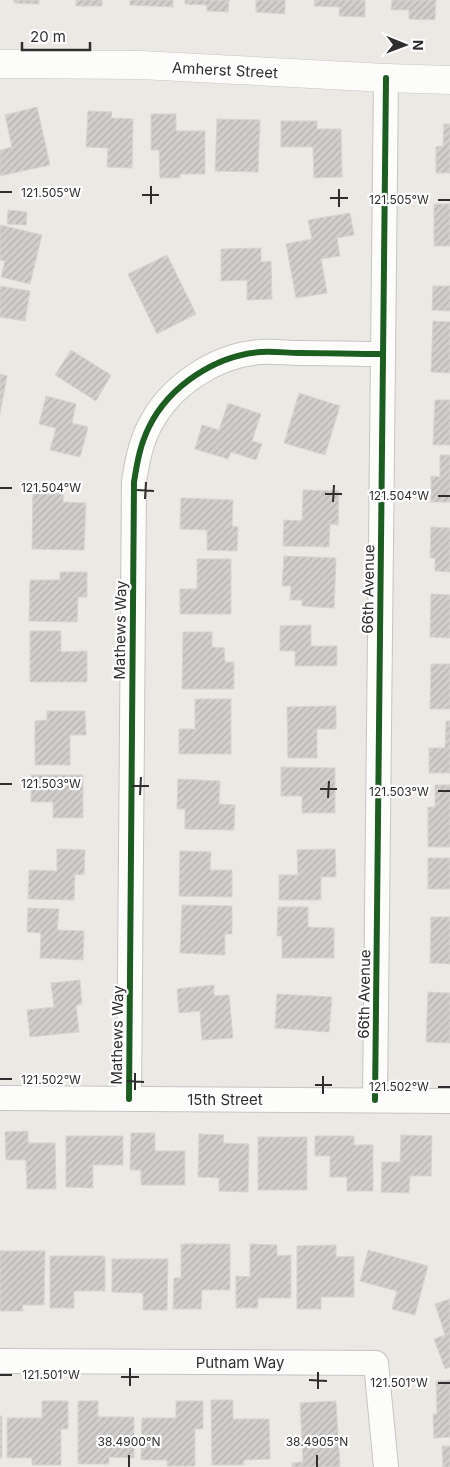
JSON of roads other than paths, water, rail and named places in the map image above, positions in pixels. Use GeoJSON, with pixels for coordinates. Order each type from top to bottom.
{"type":"FeatureCollection","features":[{"type":"Feature","properties":{"kind":"street","name":"Amherst Street"},"geometry":{"type":"LineString","coordinates":[[0,64],[141,66],[450,80]]}},
{"type":"Feature","properties":{"kind":"street","name":"66th Avenue"},"geometry":{"type":"LineString","coordinates":[[375,1100],[386,78]]}},
{"type":"Feature","properties":{"kind":"street","name":"Mathews Way"},"geometry":{"type":"LineString","coordinates":[[129,1099],[134,482],[139,454],[149,427],[162,406],[182,386],[205,369],[232,358],[260,352],[383,354]]}},
{"type":"Feature","properties":{"kind":"street","name":"15th Street"},"geometry":{"type":"LineString","coordinates":[[0,1098],[450,1101]]}},
{"type":"Feature","properties":{"kind":"street","name":"Putnam Way"},"geometry":{"type":"LineString","coordinates":[[0,1361],[376,1363],[386,1467]]}}]}
